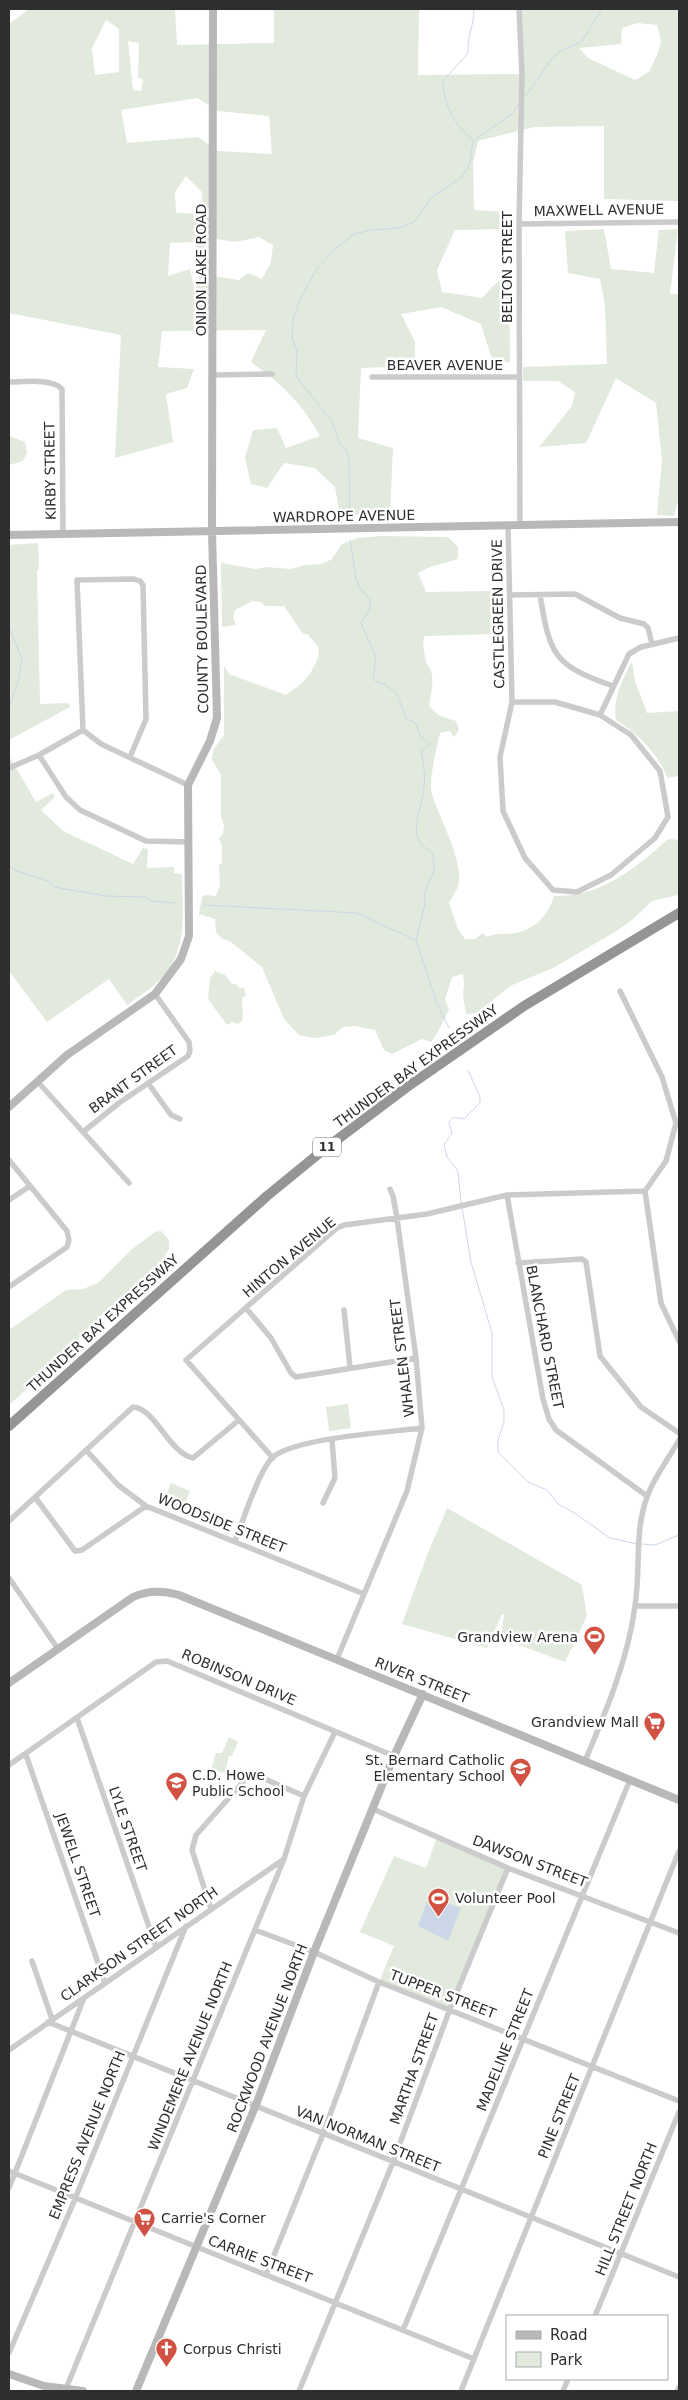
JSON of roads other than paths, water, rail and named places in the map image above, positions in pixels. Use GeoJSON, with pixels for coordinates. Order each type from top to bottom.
{"type":"FeatureCollection","features":[{"type":"Feature","properties":{"kind":"highway","name":"THUNDER BAY EXPRESSWAY"},"geometry":{"type":"LineString","coordinates":[[9,1417],[261,1192],[334,1134],[402,1083],[521,1000],[679,906]]}},
{"type":"Feature","properties":{"kind":"highway","name":"THUNDER BAY EXPRESSWAY"},"geometry":{"type":"LineString","coordinates":[[9,1426],[267,1196],[322,1151],[407,1087],[524,1006],[679,913]]}},
{"type":"Feature","properties":{"kind":"street","name":"ONION LAKE ROAD"},"geometry":{"type":"LineString","coordinates":[[212,531],[214,375],[213,9]]}},
{"type":"Feature","properties":{"kind":"street","name":"BELTON STREET"},"geometry":{"type":"LineString","coordinates":[[519,9],[522,74],[519,224],[520,525]]}},
{"type":"Feature","properties":{"kind":"street","name":"MAXWELL AVENUE"},"geometry":{"type":"LineString","coordinates":[[519,224],[679,222]]}},
{"type":"Feature","properties":{"kind":"street"},"geometry":{"type":"LineString","coordinates":[[214,375],[272,374]]}},
{"type":"Feature","properties":{"kind":"street","name":"BEAVER AVENUE"},"geometry":{"type":"LineString","coordinates":[[372,377],[519,377]]}},
{"type":"Feature","properties":{"kind":"street","name":"KIRBY STREET"},"geometry":{"type":"LineString","coordinates":[[9,382],[46,383],[60,386],[62,389],[63,534]]}},
{"type":"Feature","properties":{"kind":"street","name":"WARDROPE AVENUE"},"geometry":{"type":"LineString","coordinates":[[9,535],[679,522]]}},
{"type":"Feature","properties":{"kind":"street","name":"CASTLEGREEN DRIVE"},"geometry":{"type":"LineString","coordinates":[[508,525],[512,702],[500,757],[503,811],[525,858],[553,890],[577,892],[611,875],[655,838],[668,817],[660,771],[631,735],[600,715],[555,702],[512,702]]}},
{"type":"Feature","properties":{"kind":"street","name":"COUNTY BOULEVARD"},"geometry":{"type":"LineString","coordinates":[[9,1107],[67,1055],[155,994],[176,969],[187,944],[188,785],[210,741],[217,718],[212,531]]}},
{"type":"Feature","properties":{"kind":"street"},"geometry":{"type":"LineString","coordinates":[[130,757],[146,719],[143,585],[140,581],[76,580],[83,730],[101,744],[188,785]]}},
{"type":"Feature","properties":{"kind":"street"},"geometry":{"type":"LineString","coordinates":[[510,595],[575,594],[620,618],[644,624],[648,628],[652,644]]}},
{"type":"Feature","properties":{"kind":"street"},"geometry":{"type":"LineString","coordinates":[[540,595],[547,634],[555,652],[578,674],[613,686]]}},
{"type":"Feature","properties":{"kind":"street"},"geometry":{"type":"LineString","coordinates":[[600,715],[629,654],[636,649],[679,638]]}},
{"type":"Feature","properties":{"kind":"street"},"geometry":{"type":"LineString","coordinates":[[9,768],[39,755],[83,730]]}},
{"type":"Feature","properties":{"kind":"street"},"geometry":{"type":"LineString","coordinates":[[39,755],[66,798],[80,810],[146,841],[188,842]]}},
{"type":"Feature","properties":{"kind":"street"},"geometry":{"type":"LineString","coordinates":[[620,991],[662,1078],[678,1123],[666,1161],[645,1191],[661,1304],[679,1339]]}},
{"type":"Feature","properties":{"kind":"street","name":"BRANT STREET"},"geometry":{"type":"LineString","coordinates":[[84,1132],[119,1103],[188,1056],[190,1051],[189,1042],[155,994]]}},
{"type":"Feature","properties":{"kind":"street"},"geometry":{"type":"LineString","coordinates":[[37,1081],[130,1183]]}},
{"type":"Feature","properties":{"kind":"street"},"geometry":{"type":"LineString","coordinates":[[148,1083],[171,1115],[180,1119]]}},
{"type":"Feature","properties":{"kind":"street"},"geometry":{"type":"LineString","coordinates":[[9,1160],[67,1231],[68,1244],[9,1287]]}},
{"type":"Feature","properties":{"kind":"street"},"geometry":{"type":"LineString","coordinates":[[9,1200],[30,1186]]}},
{"type":"Feature","properties":{"kind":"street","name":"WHALEN STREET"},"geometry":{"type":"LineString","coordinates":[[338,1659],[407,1491],[422,1428],[416,1358],[397,1218],[390,1189]]}},
{"type":"Feature","properties":{"kind":"street","name":"HINTON AVENUE"},"geometry":{"type":"LineString","coordinates":[[273,1458],[186,1360],[341,1226],[397,1218],[507,1195],[645,1191]]}},
{"type":"Feature","properties":{"kind":"street","name":"BLANCHARD STREET"},"geometry":{"type":"LineString","coordinates":[[507,1195],[543,1399],[549,1420],[556,1430],[648,1496]]}},
{"type":"Feature","properties":{"kind":"street"},"geometry":{"type":"LineString","coordinates":[[518,1263],[582,1259],[586,1262],[600,1356],[640,1407],[679,1433]]}},
{"type":"Feature","properties":{"kind":"street"},"geometry":{"type":"LineString","coordinates":[[246,1308],[271,1338],[294,1376],[299,1377],[350,1367],[416,1358]]}},
{"type":"Feature","properties":{"kind":"street"},"geometry":{"type":"LineString","coordinates":[[344,1310],[350,1367]]}},
{"type":"Feature","properties":{"kind":"street"},"geometry":{"type":"LineString","coordinates":[[9,1521],[134,1407],[145,1413],[183,1455],[193,1458],[239,1420]]}},
{"type":"Feature","properties":{"kind":"street"},"geometry":{"type":"LineString","coordinates":[[235,1541],[264,1472],[273,1458],[301,1444],[422,1428]]}},
{"type":"Feature","properties":{"kind":"street"},"geometry":{"type":"LineString","coordinates":[[323,1503],[335,1478],[332,1440]]}},
{"type":"Feature","properties":{"kind":"street"},"geometry":{"type":"LineString","coordinates":[[585,1761],[620,1671],[636,1606],[637,1550],[648,1496],[679,1440]]}},
{"type":"Feature","properties":{"kind":"street","name":"WOODSIDE STREET"},"geometry":{"type":"LineString","coordinates":[[86,1450],[118,1485],[146,1506],[364,1594]]}},
{"type":"Feature","properties":{"kind":"street"},"geometry":{"type":"LineString","coordinates":[[35,1497],[76,1551],[82,1550],[146,1506]]}},
{"type":"Feature","properties":{"kind":"street"},"geometry":{"type":"LineString","coordinates":[[9,1578],[58,1649],[9,1683]]}},
{"type":"Feature","properties":{"kind":"street","name":"RIVER STREET"},"geometry":{"type":"LineString","coordinates":[[58,1649],[133,1597],[154,1591],[179,1594],[679,1800]]}},
{"type":"Feature","properties":{"kind":"street"},"geometry":{"type":"LineString","coordinates":[[636,1606],[679,1606]]}},
{"type":"Feature","properties":{"kind":"street","name":"ROBINSON DRIVE"},"geometry":{"type":"LineString","coordinates":[[9,1765],[26,1755],[156,1662],[167,1661],[394,1756]]}},
{"type":"Feature","properties":{"kind":"street","name":"ROCKWOOD AVENUE NORTH"},"geometry":{"type":"LineString","coordinates":[[136,2391],[255,2107],[314,1952],[394,1756],[422,1694]]}},
{"type":"Feature","properties":{"kind":"street","name":"LYLE STREET"},"geometry":{"type":"LineString","coordinates":[[77,1718],[156,1947]]}},
{"type":"Feature","properties":{"kind":"street","name":"WINDEMERE AVENUE NORTH"},"geometry":{"type":"LineString","coordinates":[[66,2391],[284,1859],[304,1796],[335,1732]]}},
{"type":"Feature","properties":{"kind":"street","name":"JEWELL STREET"},"geometry":{"type":"LineString","coordinates":[[26,1755],[105,1983]]}},
{"type":"Feature","properties":{"kind":"street"},"geometry":{"type":"LineString","coordinates":[[212,1909],[192,1850],[196,1835],[251,1774],[304,1796]]}},
{"type":"Feature","properties":{"kind":"street","name":"MADELINE STREET"},"geometry":{"type":"LineString","coordinates":[[403,2330],[630,1780]]}},
{"type":"Feature","properties":{"kind":"street","name":"DAWSON STREET"},"geometry":{"type":"LineString","coordinates":[[373,1808],[508,1868],[679,1933]]}},
{"type":"Feature","properties":{"kind":"street","name":"PINE STREET"},"geometry":{"type":"LineString","coordinates":[[461,2391],[679,1850]]}},
{"type":"Feature","properties":{"kind":"street","name":"CLARKSON STREET NORTH"},"geometry":{"type":"LineString","coordinates":[[9,2050],[284,1859]]}},
{"type":"Feature","properties":{"kind":"street","name":"MARTHA STREET"},"geometry":{"type":"LineString","coordinates":[[299,2391],[393,2162],[450,2008],[508,1868]]}},
{"type":"Feature","properties":{"kind":"street","name":"EMPRESS AVENUE NORTH"},"geometry":{"type":"LineString","coordinates":[[9,2353],[75,2199],[186,1926]]}},
{"type":"Feature","properties":{"kind":"street","name":"TUPPER STREET"},"geometry":{"type":"LineString","coordinates":[[255,1930],[314,1952],[379,1982],[450,2008],[679,2101]]}},
{"type":"Feature","properties":{"kind":"street"},"geometry":{"type":"LineString","coordinates":[[32,1961],[50,2021]]}},
{"type":"Feature","properties":{"kind":"street"},"geometry":{"type":"LineString","coordinates":[[266,2274],[323,2134],[379,1982]]}},
{"type":"Feature","properties":{"kind":"street"},"geometry":{"type":"LineString","coordinates":[[9,2188],[12,2173],[72,2032],[84,1998]]}},
{"type":"Feature","properties":{"kind":"street","name":"VAN NORMAN STREET"},"geometry":{"type":"LineString","coordinates":[[50,2021],[72,2032],[250,2103],[255,2107],[679,2277]]}},
{"type":"Feature","properties":{"kind":"street","name":"HILL STREET NORTH"},"geometry":{"type":"LineString","coordinates":[[595,2315],[679,2112]]}},
{"type":"Feature","properties":{"kind":"street","name":"CARRIE STREET"},"geometry":{"type":"LineString","coordinates":[[12,2173],[474,2359]]}},
{"type":"Feature","properties":{"kind":"street"},"geometry":{"type":"LineString","coordinates":[[9,2374],[30,2383],[66,2391],[83,2391]]}},
{"type":"Feature","properties":{"kind":"street"},"geometry":{"type":"LineString","coordinates":[[677,2391],[679,2387]]}},
{"type":"Feature","properties":{"kind":"water","name":"Volunteer Pool"},"geometry":{"type":"Polygon","coordinates":[[[429,1897],[461,1908],[448,1941],[418,1926],[429,1897]]]}},
{"type":"Feature","properties":{"kind":"waterway"},"geometry":{"type":"LineString","coordinates":[[473,140],[460,128],[451,114],[445,98],[443,81],[468,53],[474,9]]}},
{"type":"Feature","properties":{"kind":"waterway"},"geometry":{"type":"LineString","coordinates":[[525,97],[553,57],[582,41],[602,9]]}},
{"type":"Feature","properties":{"kind":"waterway"},"geometry":{"type":"LineString","coordinates":[[474,140],[512,114],[519,104]]}},
{"type":"Feature","properties":{"kind":"waterway"},"geometry":{"type":"LineString","coordinates":[[350,521],[349,459],[345,448],[340,444],[332,422],[296,376],[297,350],[292,339],[293,319],[299,302],[316,270],[336,248],[354,234],[371,230],[399,228],[414,222],[432,197],[462,177],[470,163],[473,141]]}},
{"type":"Feature","properties":{"kind":"waterway"},"geometry":{"type":"LineString","coordinates":[[350,540],[356,579],[360,588],[370,600],[370,609],[361,623],[376,657],[373,679],[380,684],[385,684],[397,694],[406,718],[416,724],[421,737],[431,744],[421,751],[424,783],[416,829],[419,841],[433,854],[434,871],[425,892],[425,904],[416,940],[436,1001],[449,1028]]}},
{"type":"Feature","properties":{"kind":"waterway"},"geometry":{"type":"LineString","coordinates":[[9,627],[22,659],[18,681],[9,707]]}},
{"type":"Feature","properties":{"kind":"waterway"},"geometry":{"type":"LineString","coordinates":[[9,866],[17,871],[48,881],[54,887],[106,896],[145,897],[152,901],[175,903]]}},
{"type":"Feature","properties":{"kind":"waterway"},"geometry":{"type":"LineString","coordinates":[[204,905],[357,913],[415,940]]}},
{"type":"Feature","properties":{"kind":"waterway"},"geometry":{"type":"LineString","coordinates":[[461,1203],[458,1171],[447,1157],[444,1144],[452,1134],[449,1122],[452,1118],[464,1119],[480,1103],[480,1097],[468,1070]]}},
{"type":"Feature","properties":{"kind":"waterway"},"geometry":{"type":"LineString","coordinates":[[462,1207],[471,1262],[492,1333],[492,1377],[504,1410],[504,1422],[498,1440],[498,1452],[528,1482],[547,1490],[558,1504],[610,1538],[637,1544]]}},
{"type":"Feature","properties":{"kind":"waterway"},"geometry":{"type":"LineString","coordinates":[[641,1544],[655,1545],[679,1535]]}},
{"type":"Feature","properties":{"kind":"place","name":"Grandview Arena"},"geometry":{"type":"Point","coordinates":[594,1656]}},
{"type":"Feature","properties":{"kind":"place","name":"Grandview Mall"},"geometry":{"type":"Point","coordinates":[655,1741]}},
{"type":"Feature","properties":{"kind":"place","name":"St. Bernard Catholic Elementary School"},"geometry":{"type":"Point","coordinates":[521,1787]}},
{"type":"Feature","properties":{"kind":"place","name":"C.D. Howe Public School"},"geometry":{"type":"Point","coordinates":[176,1802]}},
{"type":"Feature","properties":{"kind":"place","name":"Volunteer Pool"},"geometry":{"type":"Point","coordinates":[439,1917]}},
{"type":"Feature","properties":{"kind":"place","name":"Carrie's Corner"},"geometry":{"type":"Point","coordinates":[145,2237]}},
{"type":"Feature","properties":{"kind":"place","name":"Corpus Christi"},"geometry":{"type":"Point","coordinates":[167,2368]}}]}
